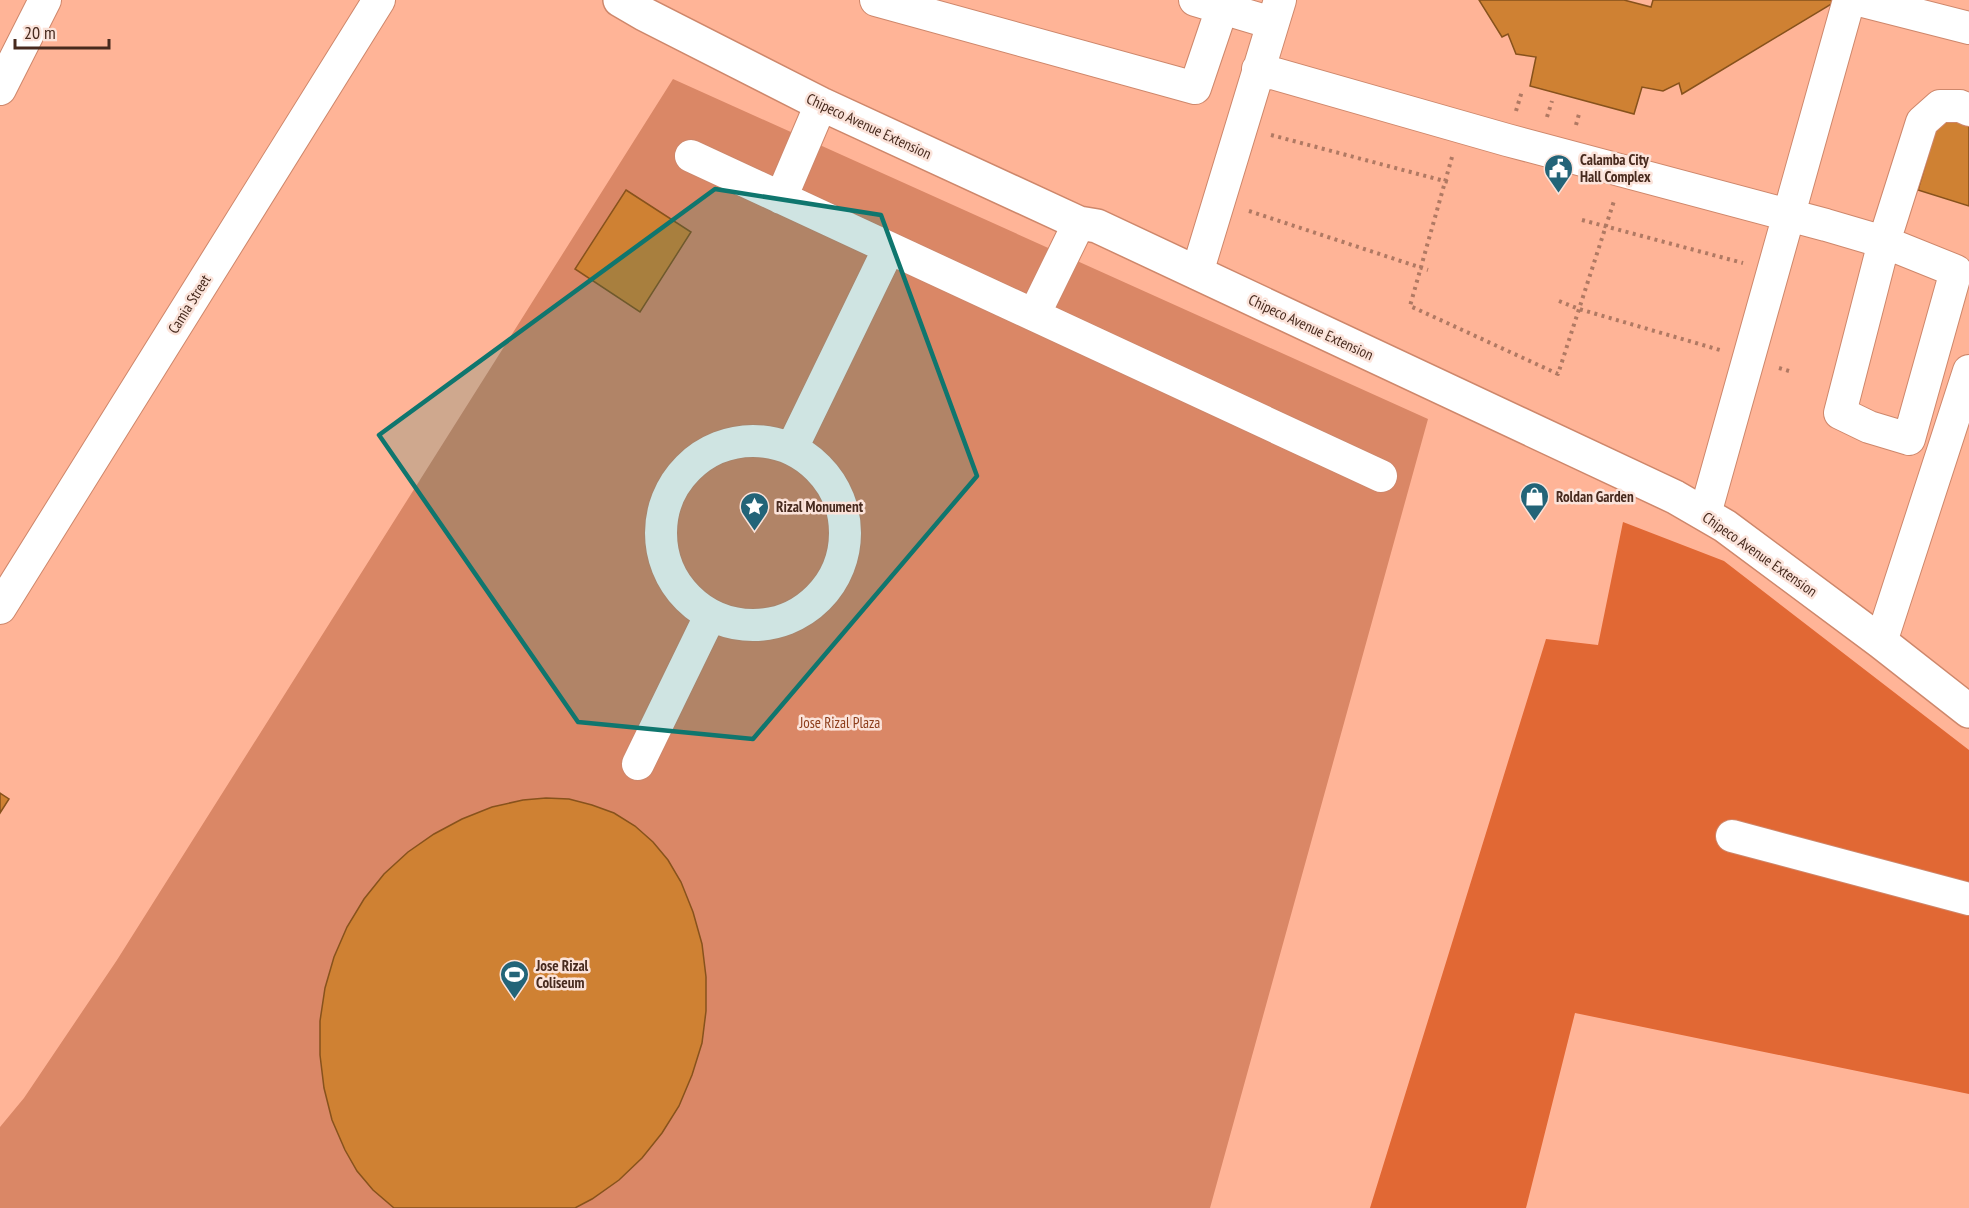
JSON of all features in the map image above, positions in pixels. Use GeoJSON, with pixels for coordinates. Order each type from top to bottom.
{"type":"FeatureCollection","features":[{"type":"Feature","properties":{"kind":"main road","name":"Chipeco Avenue Extension"},"geometry":{"type":"LineString","coordinates":[[620,0],[821,104],[1079,223],[1097,226],[1676,498],[1725,526],[1881,642],[1969,711]]}},
{"type":"Feature","properties":{"kind":"street"},"geometry":{"type":"LineString","coordinates":[[0,89],[45,0]]}},
{"type":"Feature","properties":{"kind":"street","name":"Camia Street"},"geometry":{"type":"LineString","coordinates":[[0,608],[379,0]]}},
{"type":"Feature","properties":{"kind":"street"},"geometry":{"type":"LineString","coordinates":[[876,0],[1195,88],[1209,4],[1276,11],[1197,273]]}},
{"type":"Feature","properties":{"kind":"street"},"geometry":{"type":"LineString","coordinates":[[1705,514],[1849,0]]}},
{"type":"Feature","properties":{"kind":"street"},"geometry":{"type":"LineString","coordinates":[[1859,0],[1969,28]]}},
{"type":"Feature","properties":{"kind":"street"},"geometry":{"type":"LineString","coordinates":[[1258,69],[1507,140],[1789,214],[1884,242],[1956,271],[1909,439],[1869,427],[1840,413],[1884,242],[1922,122],[1940,106],[1960,106],[1969,110]]}},
{"type":"Feature","properties":{"kind":"street"},"geometry":{"type":"LineString","coordinates":[[781,198],[821,104]]}},
{"type":"Feature","properties":{"kind":"street"},"geometry":{"type":"LineString","coordinates":[[690,156],[1381,476]]}},
{"type":"Feature","properties":{"kind":"street"},"geometry":{"type":"LineString","coordinates":[[1034,315],[1079,223]]}},
{"type":"Feature","properties":{"kind":"street"},"geometry":{"type":"LineString","coordinates":[[792,448],[889,248]]}},
{"type":"Feature","properties":{"kind":"street"},"geometry":{"type":"LineString","coordinates":[[1881,642],[1969,371]]}},
{"type":"Feature","properties":{"kind":"street"},"geometry":{"type":"LineString","coordinates":[[761,439],[792,448],[819,467],[838,494],[846,526],[842,559],[833,579],[828,588],[804,611],[774,624],[742,625],[710,616],[685,596],[667,569],[660,538],[663,506],[677,477],[700,455],[730,442],[761,439]]}},
{"type":"Feature","properties":{"kind":"street"},"geometry":{"type":"LineString","coordinates":[[638,764],[710,616]]}},
{"type":"Feature","properties":{"kind":"street"},"geometry":{"type":"LineString","coordinates":[[1732,836],[1969,899]]}},
{"type":"Feature","properties":{"kind":"path"},"geometry":{"type":"LineString","coordinates":[[1240,126],[1452,183]]}},
{"type":"Feature","properties":{"kind":"path"},"geometry":{"type":"LineString","coordinates":[[1453,152],[1410,306],[1558,374],[1614,201]]}},
{"type":"Feature","properties":{"kind":"path"},"geometry":{"type":"LineString","coordinates":[[1218,201],[1428,270]]}},
{"type":"Feature","properties":{"kind":"path"},"geometry":{"type":"LineString","coordinates":[[1582,220],[1773,271]]}},
{"type":"Feature","properties":{"kind":"path"},"geometry":{"type":"LineString","coordinates":[[1558,301],[1789,371]]}},
{"type":"Feature","properties":{"kind":"highlighted area"},"geometry":{"type":"Polygon","coordinates":[[[715,189],[881,215],[977,476],[753,739],[578,722],[379,435],[715,189]]]}},
{"type":"Feature","properties":{"kind":"green space","name":"Jose Rizal Plaza"},"geometry":{"type":"Polygon","coordinates":[[[673,79],[1428,419],[1210,1208],[0,1208],[0,1127],[24,1098],[117,960],[673,79]]]}},
{"type":"Feature","properties":{"kind":"shaded area"},"geometry":{"type":"Polygon","coordinates":[[[1623,522],[1724,561],[1969,750],[1969,1094],[1575,1013],[1526,1208],[1370,1208],[1546,639],[1598,645],[1623,522]]]}},
{"type":"Feature","properties":{"kind":"building"},"geometry":{"type":"Polygon","coordinates":[[[1479,0],[1624,0],[1651,7],[1653,0],[1838,0],[1682,94],[1679,83],[1663,91],[1642,87],[1634,114],[1530,86],[1536,57],[1516,54],[1508,34],[1502,37],[1479,0]]]}},
{"type":"Feature","properties":{"kind":"building"},"geometry":{"type":"Polygon","coordinates":[[[1941,111],[1969,120],[1969,206],[1918,190],[1941,111]]]}},
{"type":"Feature","properties":{"kind":"building"},"geometry":{"type":"Polygon","coordinates":[[[626,190],[691,232],[640,312],[575,269],[626,190]]]}},
{"type":"Feature","properties":{"kind":"building"},"geometry":{"type":"Polygon","coordinates":[[[0,793],[9,799],[0,813],[0,793]]]}},
{"type":"Feature","properties":{"kind":"building","name":"Jose Rizal Coliseum"},"geometry":{"type":"Polygon","coordinates":[[[569,799],[592,805],[614,813],[635,826],[668,860],[681,882],[702,944],[706,977],[706,1011],[702,1043],[692,1075],[679,1106],[662,1133],[642,1158],[619,1180],[575,1208],[394,1208],[373,1190],[357,1171],[332,1120],[324,1088],[320,1055],[320,1021],[325,988],[334,957],[347,927],[364,899],[384,874],[408,852],[434,834],[462,819],[492,807],[523,800],[569,799]]]}},
{"type":"Feature","properties":{"kind":"place","name":"Calamba City Hall Complex"},"geometry":{"type":"Point","coordinates":[1559,194]}},
{"type":"Feature","properties":{"kind":"place","name":"Roldan Garden"},"geometry":{"type":"Point","coordinates":[1535,522]}},
{"type":"Feature","properties":{"kind":"place","name":"Rizal Monument"},"geometry":{"type":"Point","coordinates":[755,532]}},
{"type":"Feature","properties":{"kind":"place","name":"Jose Rizal Coliseum"},"geometry":{"type":"Point","coordinates":[515,1000]}}]}
